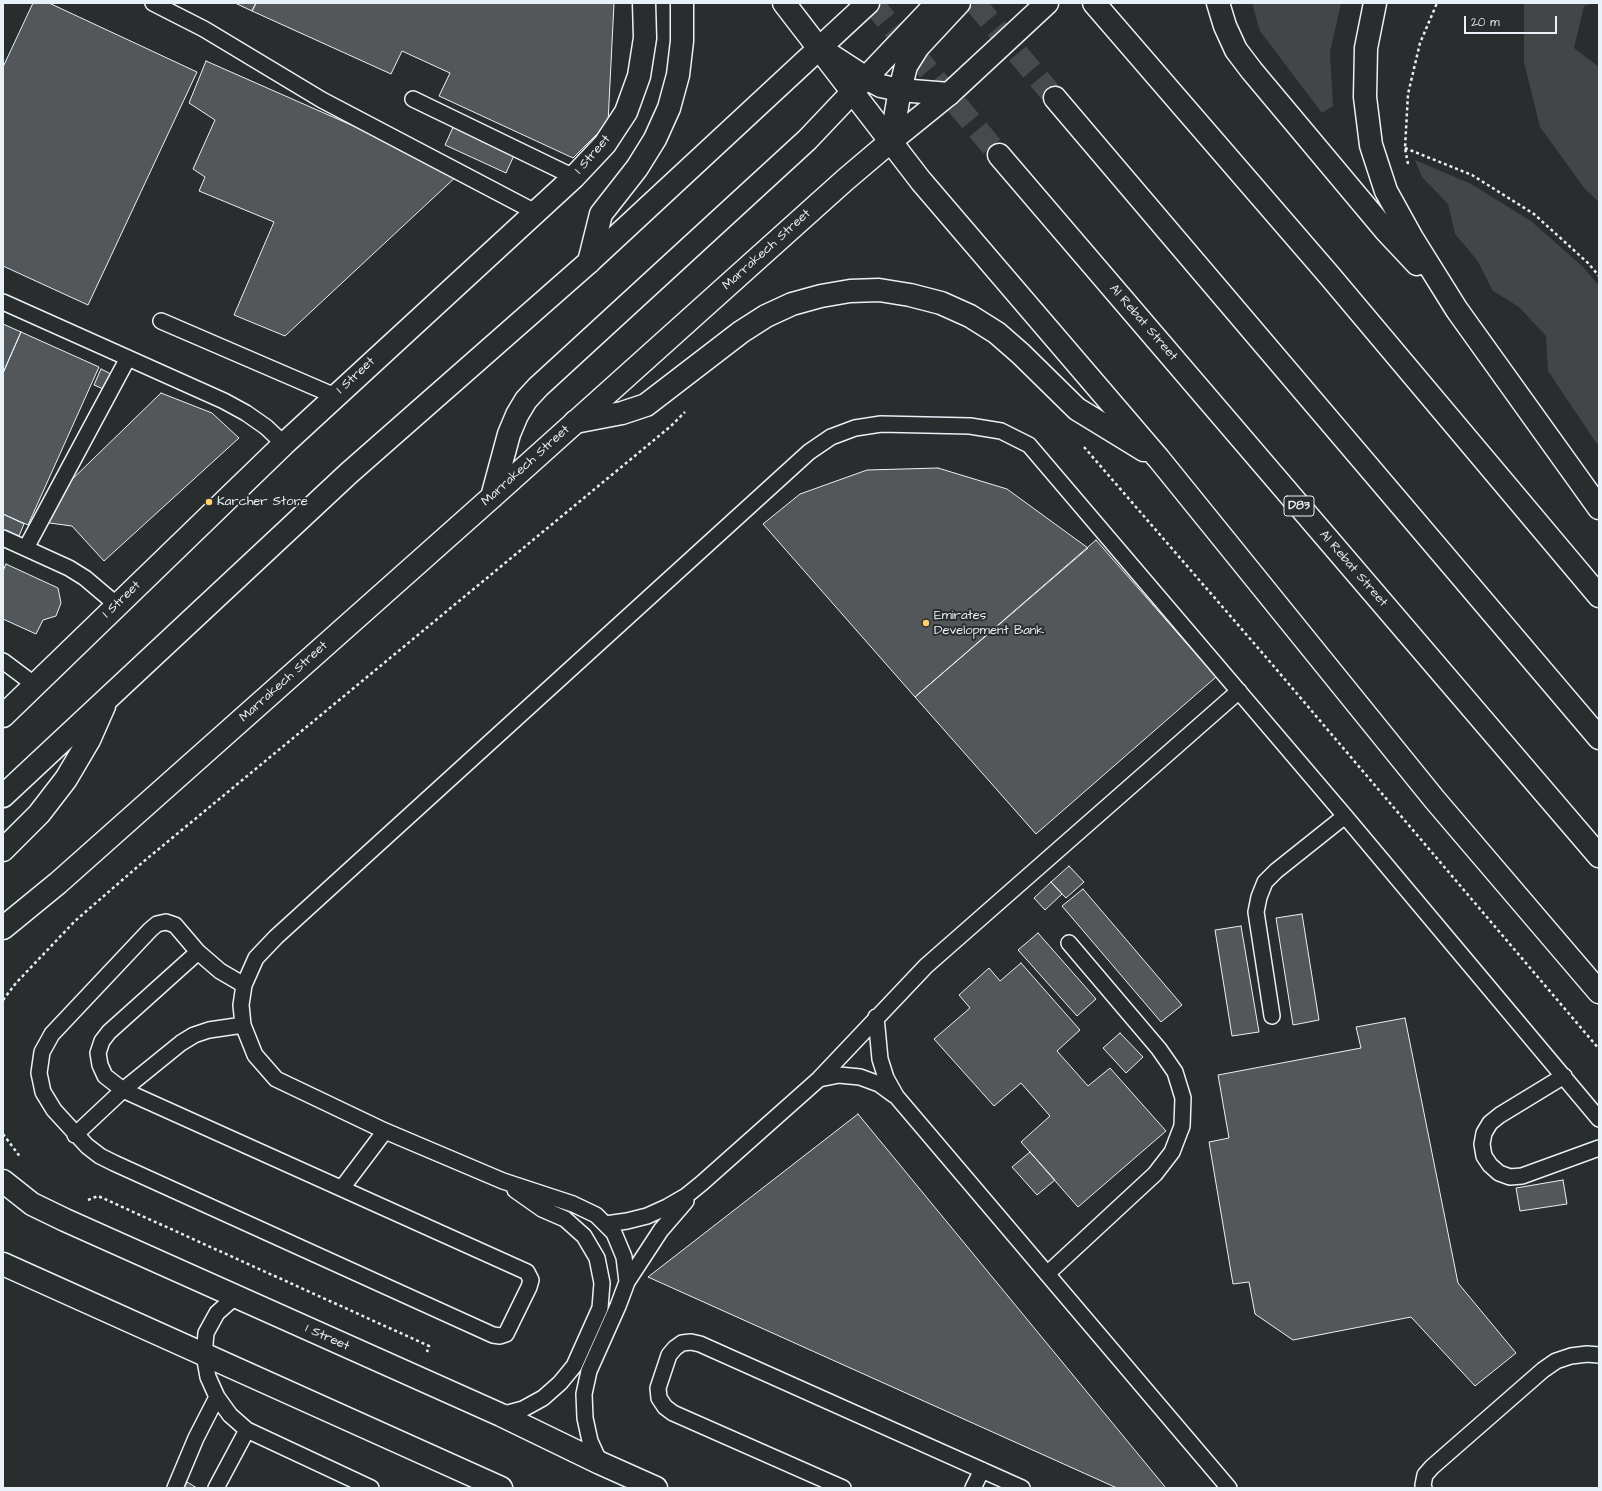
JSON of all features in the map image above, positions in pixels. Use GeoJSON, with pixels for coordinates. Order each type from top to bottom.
{"type":"FeatureCollection","features":[{"type":"Feature","properties":{"kind":"main road","name":"1 Street"},"geometry":{"type":"LineString","coordinates":[[3,716],[284,444],[574,177],[605,144],[626,112],[639,76],[645,38],[644,3]]}},
{"type":"Feature","properties":{"kind":"main road"},"geometry":{"type":"LineString","coordinates":[[589,262],[601,214],[638,168],[655,139],[669,108],[678,75],[682,48],[682,3]]}},
{"type":"Feature","properties":{"kind":"main road"},"geometry":{"type":"LineString","coordinates":[[784,3],[819,48],[860,85],[890,141],[921,181],[1159,459],[1435,800],[1599,992]]}},
{"type":"Feature","properties":{"kind":"main road"},"geometry":{"type":"LineString","coordinates":[[3,796],[349,473],[589,262],[868,3]]}},
{"type":"Feature","properties":{"kind":"main road"},"geometry":{"type":"LineString","coordinates":[[492,497],[509,434],[517,415],[526,400],[538,387],[807,140],[937,3]]}},
{"type":"Feature","properties":{"kind":"main road"},"geometry":{"type":"LineString","coordinates":[[890,141],[906,66],[918,47],[959,3]]}},
{"type":"Feature","properties":{"kind":"main road","name":"Marrakech Street"},"geometry":{"type":"LineString","coordinates":[[3,928],[58,883],[890,141],[949,94],[1047,3]]}},
{"type":"Feature","properties":{"kind":"main road"},"geometry":{"type":"LineString","coordinates":[[1094,3],[1324,269],[1599,596]]}},
{"type":"Feature","properties":{"kind":"main road"},"geometry":{"type":"LineString","coordinates":[[1218,3],[1225,26],[1236,50],[1386,231],[1436,284],[1457,310],[1599,508]]}},
{"type":"Feature","properties":{"kind":"main road"},"geometry":{"type":"LineString","coordinates":[[1375,3],[1366,48],[1365,83],[1365,97],[1372,145],[1386,191],[1412,238],[1457,310]]}},
{"type":"Feature","properties":{"kind":"main road"},"geometry":{"type":"LineString","coordinates":[[860,85],[882,86],[900,90],[949,94]]}},
{"type":"Feature","properties":{"kind":"main road"},"geometry":{"type":"LineString","coordinates":[[1055,98],[1599,738]]}},
{"type":"Feature","properties":{"kind":"main road","name":"Al Rebat Street"},"geometry":{"type":"LineString","coordinates":[[999,155],[1599,856]]}},
{"type":"Feature","properties":{"kind":"main road"},"geometry":{"type":"LineString","coordinates":[[574,422],[628,411],[646,405],[742,332],[766,316],[792,304],[828,294],[850,291],[879,290],[910,294],[941,303],[970,316],[997,333],[1021,354],[1077,409],[1159,459]]}},
{"type":"Feature","properties":{"kind":"main road"},"geometry":{"type":"LineString","coordinates":[[3,850],[39,814],[66,779],[89,740],[107,699]]}},
{"type":"Feature","properties":{"kind":"main road","name":"1 Street"},"geometry":{"type":"LineString","coordinates":[[3,1181],[32,1204],[65,1220],[501,1415],[600,1463],[656,1488]]}},
{"type":"Feature","properties":{"kind":"main road"},"geometry":{"type":"LineString","coordinates":[[3,1264],[501,1488]]}},
{"type":"Feature","properties":{"kind":"lane"},"geometry":{"type":"LineString","coordinates":[[153,3],[204,29],[322,100],[535,212]]}},
{"type":"Feature","properties":{"kind":"lane"},"geometry":{"type":"LineString","coordinates":[[413,99],[574,177]]}},
{"type":"Feature","properties":{"kind":"lane"},"geometry":{"type":"LineString","coordinates":[[3,302],[224,401],[246,413],[266,427],[284,444]]}},
{"type":"Feature","properties":{"kind":"lane"},"geometry":{"type":"LineString","coordinates":[[161,321],[335,396]]}},
{"type":"Feature","properties":{"kind":"lane"},"geometry":{"type":"LineString","coordinates":[[26,548],[128,358]]}},
{"type":"Feature","properties":{"kind":"lane"},"geometry":{"type":"LineString","coordinates":[[627,1282],[624,1257],[614,1234],[596,1215],[573,1204],[503,1180],[385,1131],[276,1079],[255,1055],[243,1025],[241,1005],[244,985],[256,958],[299,916],[809,452],[830,437],[855,428],[881,424],[970,426],[1002,431],[1029,445],[1345,816],[1599,1119]]}},
{"type":"Feature","properties":{"kind":"lane"},"geometry":{"type":"LineString","coordinates":[[3,538],[69,568],[85,578],[117,605]]}},
{"type":"Feature","properties":{"kind":"lane"},"geometry":{"type":"LineString","coordinates":[[3,661],[35,685]]}},
{"type":"Feature","properties":{"kind":"lane"},"geometry":{"type":"LineString","coordinates":[[606,1224],[647,1216],[686,1196],[702,1183],[819,1078],[926,966],[1239,692]]}},
{"type":"Feature","properties":{"kind":"lane"},"geometry":{"type":"LineString","coordinates":[[1272,1016],[1256,912],[1259,897],[1265,882],[1276,870],[1345,816]]}},
{"type":"Feature","properties":{"kind":"lane"},"geometry":{"type":"LineString","coordinates":[[198,952],[109,1032],[102,1041],[98,1053],[100,1065],[105,1076],[123,1090],[527,1272],[531,1280],[529,1287],[506,1334],[500,1336],[493,1335],[100,1156],[75,1135],[54,1110],[43,1092],[39,1073],[42,1052],[52,1034],[157,924],[166,922],[175,925],[198,952],[220,971],[244,985]]}},
{"type":"Feature","properties":{"kind":"lane"},"geometry":{"type":"LineString","coordinates":[[1047,1274],[1155,1174],[1172,1152],[1182,1126],[1183,1098],[1175,1072],[1159,1049],[1069,943]]}},
{"type":"Feature","properties":{"kind":"lane"},"geometry":{"type":"LineString","coordinates":[[876,1017],[880,1059],[886,1078],[896,1096],[1229,1488]]}},
{"type":"Feature","properties":{"kind":"lane"},"geometry":{"type":"LineString","coordinates":[[75,1135],[123,1090],[181,1043],[209,1030],[243,1025]]}},
{"type":"Feature","properties":{"kind":"lane"},"geometry":{"type":"LineString","coordinates":[[819,1078],[839,1075],[860,1077],[878,1084],[896,1096]]}},
{"type":"Feature","properties":{"kind":"lane"},"geometry":{"type":"LineString","coordinates":[[1564,1076],[1490,1123],[1484,1133],[1482,1144],[1484,1156],[1490,1166],[1499,1173],[1510,1176],[1522,1176],[1599,1148]]}},
{"type":"Feature","properties":{"kind":"lane"},"geometry":{"type":"LineString","coordinates":[[342,1188],[385,1131]]}},
{"type":"Feature","properties":{"kind":"lane"},"geometry":{"type":"LineString","coordinates":[[501,1415],[523,1409],[543,1398],[560,1383],[574,1366],[600,1308],[602,1283],[597,1258],[584,1236],[565,1219],[542,1209],[503,1180]]}},
{"type":"Feature","properties":{"kind":"lane"},"geometry":{"type":"LineString","coordinates":[[600,1463],[590,1441],[585,1418],[584,1394],[589,1371],[627,1282],[661,1230],[702,1183]]}},
{"type":"Feature","properties":{"kind":"lane"},"geometry":{"type":"LineString","coordinates":[[235,1297],[217,1313],[206,1333],[204,1355],[208,1377],[217,1397],[230,1415],[247,1430],[371,1488]]}},
{"type":"Feature","properties":{"kind":"lane"},"geometry":{"type":"LineString","coordinates":[[843,1488],[673,1413],[665,1407],[659,1398],[658,1388],[670,1355],[675,1348],[682,1343],[687,1342],[700,1344],[982,1470],[1002,1484],[1022,1488]]}},
{"type":"Feature","properties":{"kind":"lane"},"geometry":{"type":"LineString","coordinates":[[1421,1487],[1425,1475],[1432,1467],[1543,1370],[1556,1361],[1571,1356],[1587,1354],[1599,1355]]}},
{"type":"Feature","properties":{"kind":"lane"},"geometry":{"type":"LineString","coordinates":[[175,1488],[196,1438],[217,1397]]}},
{"type":"Feature","properties":{"kind":"lane"},"geometry":{"type":"LineString","coordinates":[[216,1488],[247,1430]]}},
{"type":"Feature","properties":{"kind":"lane"},"geometry":{"type":"LineString","coordinates":[[973,1488],[982,1470]]}},
{"type":"Feature","properties":{"kind":"path"},"geometry":{"type":"LineString","coordinates":[[1409,168],[1405,148],[1408,94],[1420,43],[1436,3]]}},
{"type":"Feature","properties":{"kind":"path"},"geometry":{"type":"LineString","coordinates":[[1405,148],[1472,175],[1534,214],[1588,263],[1599,276]]}},
{"type":"Feature","properties":{"kind":"path"},"geometry":{"type":"LineString","coordinates":[[3,1000],[16,982],[75,921],[143,862],[671,426],[688,409]]}},
{"type":"Feature","properties":{"kind":"path"},"geometry":{"type":"LineString","coordinates":[[1083,447],[1265,656],[1599,1049]]}},
{"type":"Feature","properties":{"kind":"path"},"geometry":{"type":"LineString","coordinates":[[3,1134],[25,1162]]}},
{"type":"Feature","properties":{"kind":"path"},"geometry":{"type":"LineString","coordinates":[[84,1202],[98,1196],[430,1346],[414,1377]]}},
{"type":"Feature","properties":{"kind":"shaded area"},"geometry":{"type":"Polygon","coordinates":[[[1252,3],[1341,3],[1330,52],[1333,106],[1322,113],[1260,31],[1252,3]]]}},
{"type":"Feature","properties":{"kind":"shaded area"},"geometry":{"type":"Polygon","coordinates":[[[1524,3],[1595,3],[1584,6],[1574,48],[1599,67],[1599,202],[1585,189],[1540,127],[1524,62],[1524,3]]]}},
{"type":"Feature","properties":{"kind":"shaded area"},"geometry":{"type":"Polygon","coordinates":[[[1415,160],[1471,184],[1531,221],[1583,267],[1599,286],[1599,447],[1548,371],[1546,336],[1519,307],[1493,291],[1477,260],[1455,234],[1448,204],[1422,177],[1415,160]]]}},
{"type":"Feature","properties":{"kind":"building"},"geometry":{"type":"Polygon","coordinates":[[[33,3],[49,3],[197,72],[88,305],[3,266],[3,67],[33,3]]]}},
{"type":"Feature","properties":{"kind":"building"},"geometry":{"type":"Polygon","coordinates":[[[235,3],[256,3],[252,11],[235,3]]]}},
{"type":"Feature","properties":{"kind":"building"},"geometry":{"type":"Polygon","coordinates":[[[256,3],[614,3],[608,123],[573,158],[439,96],[450,73],[402,51],[391,74],[252,11],[256,3]]]}},
{"type":"Feature","properties":{"kind":"building"},"geometry":{"type":"Polygon","coordinates":[[[206,61],[460,173],[285,336],[234,315],[274,222],[199,191],[205,177],[193,169],[215,120],[189,103],[206,61]]]}},
{"type":"Feature","properties":{"kind":"building"},"geometry":{"type":"Polygon","coordinates":[[[455,123],[516,151],[506,173],[445,145],[455,123]]]}},
{"type":"Feature","properties":{"kind":"building"},"geometry":{"type":"Polygon","coordinates":[[[3,324],[21,332],[3,373],[3,324]]]}},
{"type":"Feature","properties":{"kind":"building"},"geometry":{"type":"Polygon","coordinates":[[[21,332],[99,367],[28,525],[3,514],[3,373],[21,332]]]}},
{"type":"Feature","properties":{"kind":"building"},"geometry":{"type":"Polygon","coordinates":[[[101,369],[115,376],[108,391],[94,385],[101,369]]]}},
{"type":"Feature","properties":{"kind":"building"},"geometry":{"type":"Polygon","coordinates":[[[161,393],[212,413],[239,438],[104,561],[72,526],[42,522],[59,492],[161,393]]]}},
{"type":"Feature","properties":{"kind":"building","name":"Emirates Development Bank"},"geometry":{"type":"Polygon","coordinates":[[[938,468],[1007,489],[1088,548],[915,697],[763,524],[800,494],[867,470],[938,468]]]}},
{"type":"Feature","properties":{"kind":"building"},"geometry":{"type":"Polygon","coordinates":[[[3,514],[24,524],[19,536],[3,530],[3,514]]]}},
{"type":"Feature","properties":{"kind":"building"},"geometry":{"type":"Polygon","coordinates":[[[1096,540],[1216,677],[1036,834],[915,697],[1096,540]]]}},
{"type":"Feature","properties":{"kind":"building"},"geometry":{"type":"Polygon","coordinates":[[[6,564],[58,588],[61,603],[56,616],[43,620],[36,634],[3,619],[3,571],[6,564]]]}},
{"type":"Feature","properties":{"kind":"building"},"geometry":{"type":"Polygon","coordinates":[[[1069,866],[1084,882],[1066,898],[1051,882],[1069,866]]]}},
{"type":"Feature","properties":{"kind":"building"},"geometry":{"type":"Polygon","coordinates":[[[1051,882],[1062,894],[1045,910],[1034,898],[1051,882]]]}},
{"type":"Feature","properties":{"kind":"building"},"geometry":{"type":"Polygon","coordinates":[[[1083,889],[1182,1005],[1161,1022],[1062,906],[1083,889]]]}},
{"type":"Feature","properties":{"kind":"building"},"geometry":{"type":"Polygon","coordinates":[[[1302,914],[1319,1020],[1293,1025],[1276,918],[1302,914]]]}},
{"type":"Feature","properties":{"kind":"building"},"geometry":{"type":"Polygon","coordinates":[[[1241,926],[1259,1032],[1232,1036],[1215,930],[1241,926]]]}},
{"type":"Feature","properties":{"kind":"building"},"geometry":{"type":"Polygon","coordinates":[[[1038,933],[1096,999],[1077,1016],[1018,950],[1038,933]]]}},
{"type":"Feature","properties":{"kind":"building"},"geometry":{"type":"Polygon","coordinates":[[[1021,963],[1080,1030],[1057,1051],[1088,1086],[1110,1068],[1166,1131],[1078,1207],[1021,1142],[1050,1116],[1021,1083],[994,1106],[934,1039],[970,1008],[959,995],[989,968],[1000,981],[1021,963]]]}},
{"type":"Feature","properties":{"kind":"building"},"geometry":{"type":"Polygon","coordinates":[[[1405,1018],[1458,1283],[1516,1353],[1475,1386],[1411,1317],[1293,1340],[1255,1314],[1249,1282],[1233,1284],[1209,1142],[1229,1138],[1218,1075],[1361,1048],[1356,1027],[1405,1018]]]}},
{"type":"Feature","properties":{"kind":"building"},"geometry":{"type":"Polygon","coordinates":[[[1120,1033],[1143,1057],[1126,1073],[1103,1048],[1120,1033]]]}},
{"type":"Feature","properties":{"kind":"building"},"geometry":{"type":"Polygon","coordinates":[[[858,1114],[1166,1488],[1117,1488],[648,1277],[858,1114]]]}},
{"type":"Feature","properties":{"kind":"building"},"geometry":{"type":"Polygon","coordinates":[[[1030,1152],[1055,1180],[1037,1195],[1012,1167],[1030,1152]]]}},
{"type":"Feature","properties":{"kind":"building"},"geometry":{"type":"Polygon","coordinates":[[[1563,1180],[1567,1204],[1520,1211],[1516,1188],[1563,1180]]]}},
{"type":"Feature","properties":{"kind":"building"},"geometry":{"type":"Polygon","coordinates":[[[187,1482],[197,1488],[184,1488],[187,1482]]]}},
{"type":"Feature","properties":{"kind":"tunnel"},"geometry":{"type":"LineString","coordinates":[[872,3],[999,155]]}},
{"type":"Feature","properties":{"kind":"tunnel"},"geometry":{"type":"LineString","coordinates":[[975,3],[1055,98]]}},
{"type":"Feature","properties":{"kind":"place","name":"Karcher Store"},"geometry":{"type":"Point","coordinates":[209,502]}},
{"type":"Feature","properties":{"kind":"place","name":"Emirates Development Bank"},"geometry":{"type":"Point","coordinates":[926,623]}}]}
